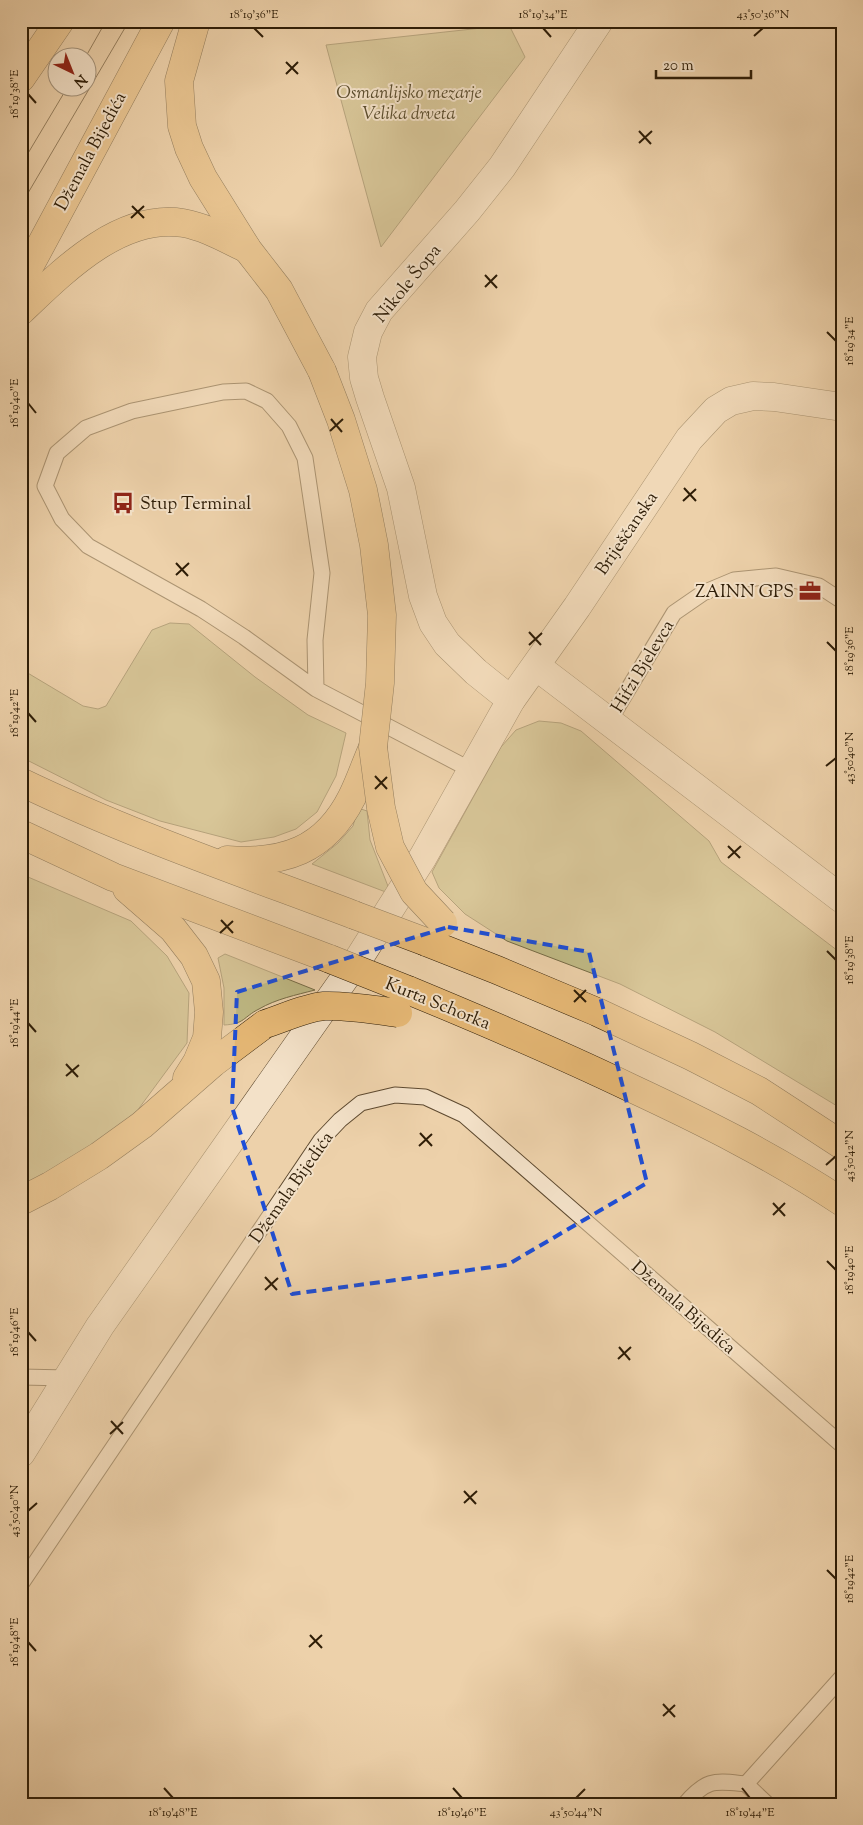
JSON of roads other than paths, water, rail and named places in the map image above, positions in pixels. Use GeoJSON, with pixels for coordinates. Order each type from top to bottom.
{"type":"FeatureCollection","features":[{"type":"Feature","properties":{"kind":"main road"},"geometry":{"type":"LineString","coordinates":[[21,78],[60,21]]}},
{"type":"Feature","properties":{"kind":"main road","name":"Džemala Bijedića"},"geometry":{"type":"LineString","coordinates":[[21,282],[161,21]]}},
{"type":"Feature","properties":{"kind":"main road"},"geometry":{"type":"LineString","coordinates":[[196,21],[179,82],[182,126],[189,148],[203,178],[248,250],[279,290],[322,371],[341,420],[363,490],[374,545],[382,615],[380,683],[372,747],[352,798],[335,824],[316,842],[292,855],[253,862],[203,858]]}},
{"type":"Feature","properties":{"kind":"main road"},"geometry":{"type":"LineString","coordinates":[[21,311],[92,249],[122,233],[153,223],[183,223],[210,230],[248,250]]}},
{"type":"Feature","properties":{"kind":"main road"},"geometry":{"type":"LineString","coordinates":[[372,747],[381,808],[390,847],[434,933]]}},
{"type":"Feature","properties":{"kind":"main road"},"geometry":{"type":"LineString","coordinates":[[21,782],[53,797],[203,858],[354,914],[434,933],[497,970],[597,1012],[691,1056],[759,1092],[842,1145]]}},
{"type":"Feature","properties":{"kind":"main road","name":"Kurta Schorka"},"geometry":{"type":"LineString","coordinates":[[28,838],[113,877],[330,959],[403,1002],[455,1009],[582,1065],[746,1144],[806,1178],[842,1202]]}},
{"type":"Feature","properties":{"kind":"main road"},"geometry":{"type":"LineString","coordinates":[[113,877],[173,929],[194,956],[206,982],[209,1012],[207,1038],[197,1062],[179,1092]]}},
{"type":"Feature","properties":{"kind":"main road"},"geometry":{"type":"LineString","coordinates":[[21,1201],[99,1156],[142,1125],[213,1062],[265,1024],[324,1006],[360,1008],[403,1002]]}},
{"type":"Feature","properties":{"kind":"street","name":"Nikole Šopa"},"geometry":{"type":"LineString","coordinates":[[511,700],[476,672],[448,644],[433,623],[423,596],[401,488],[364,378],[362,357],[368,332],[379,311],[467,211],[502,167],[599,21]]}},
{"type":"Feature","properties":{"kind":"street","name":"Briješčanska"},"geometry":{"type":"LineString","coordinates":[[471,770],[511,700],[577,607],[689,438],[716,410],[732,401],[753,396],[774,396],[842,407]]}},
{"type":"Feature","properties":{"kind":"street","name":"Hifzi Bjelevca"},"geometry":{"type":"LineString","coordinates":[[536,666],[842,899]]}},
{"type":"Feature","properties":{"kind":"street"},"geometry":{"type":"LineString","coordinates":[[21,1453],[100,1326],[362,954],[423,858],[471,770]]}},
{"type":"Feature","properties":{"kind":"lane"},"geometry":{"type":"LineString","coordinates":[[316,689],[316,640],[322,573],[305,458],[289,426],[267,401],[246,391],[223,392],[132,411],[86,428],[57,453],[45,486],[62,519],[88,546],[201,609],[244,637],[316,689],[471,770]]}},
{"type":"Feature","properties":{"kind":"lane","name":"Hifzi Bjelevca"},"geometry":{"type":"LineString","coordinates":[[609,721],[674,613],[703,593],[734,580],[776,576],[819,586],[842,601]]}},
{"type":"Feature","properties":{"kind":"lane","name":"Džemala Bijedića"},"geometry":{"type":"LineString","coordinates":[[21,1584],[321,1140],[361,1102],[396,1095],[425,1097],[464,1115],[842,1445]]}},
{"type":"Feature","properties":{"kind":"lane"},"geometry":{"type":"LineString","coordinates":[[21,1377],[68,1378]]}},
{"type":"Feature","properties":{"kind":"lane"},"geometry":{"type":"LineString","coordinates":[[746,1784],[842,1677]]}},
{"type":"Feature","properties":{"kind":"lane"},"geometry":{"type":"LineString","coordinates":[[685,1804],[696,1792],[714,1781],[746,1784],[767,1804]]}},
{"type":"Feature","properties":{"kind":"tram line"},"geometry":{"type":"LineString","coordinates":[[91,48],[106,21]]}},
{"type":"Feature","properties":{"kind":"tram line"},"geometry":{"type":"LineString","coordinates":[[21,205],[129,21]]}},
{"type":"Feature","properties":{"kind":"tram line"},"geometry":{"type":"LineString","coordinates":[[21,165],[61,98]]}},
{"type":"Feature","properties":{"kind":"place","name":"Stup Terminal"},"geometry":{"type":"Point","coordinates":[123,503]}},
{"type":"Feature","properties":{"kind":"place","name":"ZAINN GPS"},"geometry":{"type":"Point","coordinates":[810,591]}},
{"type":"Feature","properties":{"kind":"park label","name":"Osmanlijsko mezarje Velika drveta"},"geometry":{"type":"Point","coordinates":[409,102]}}]}
